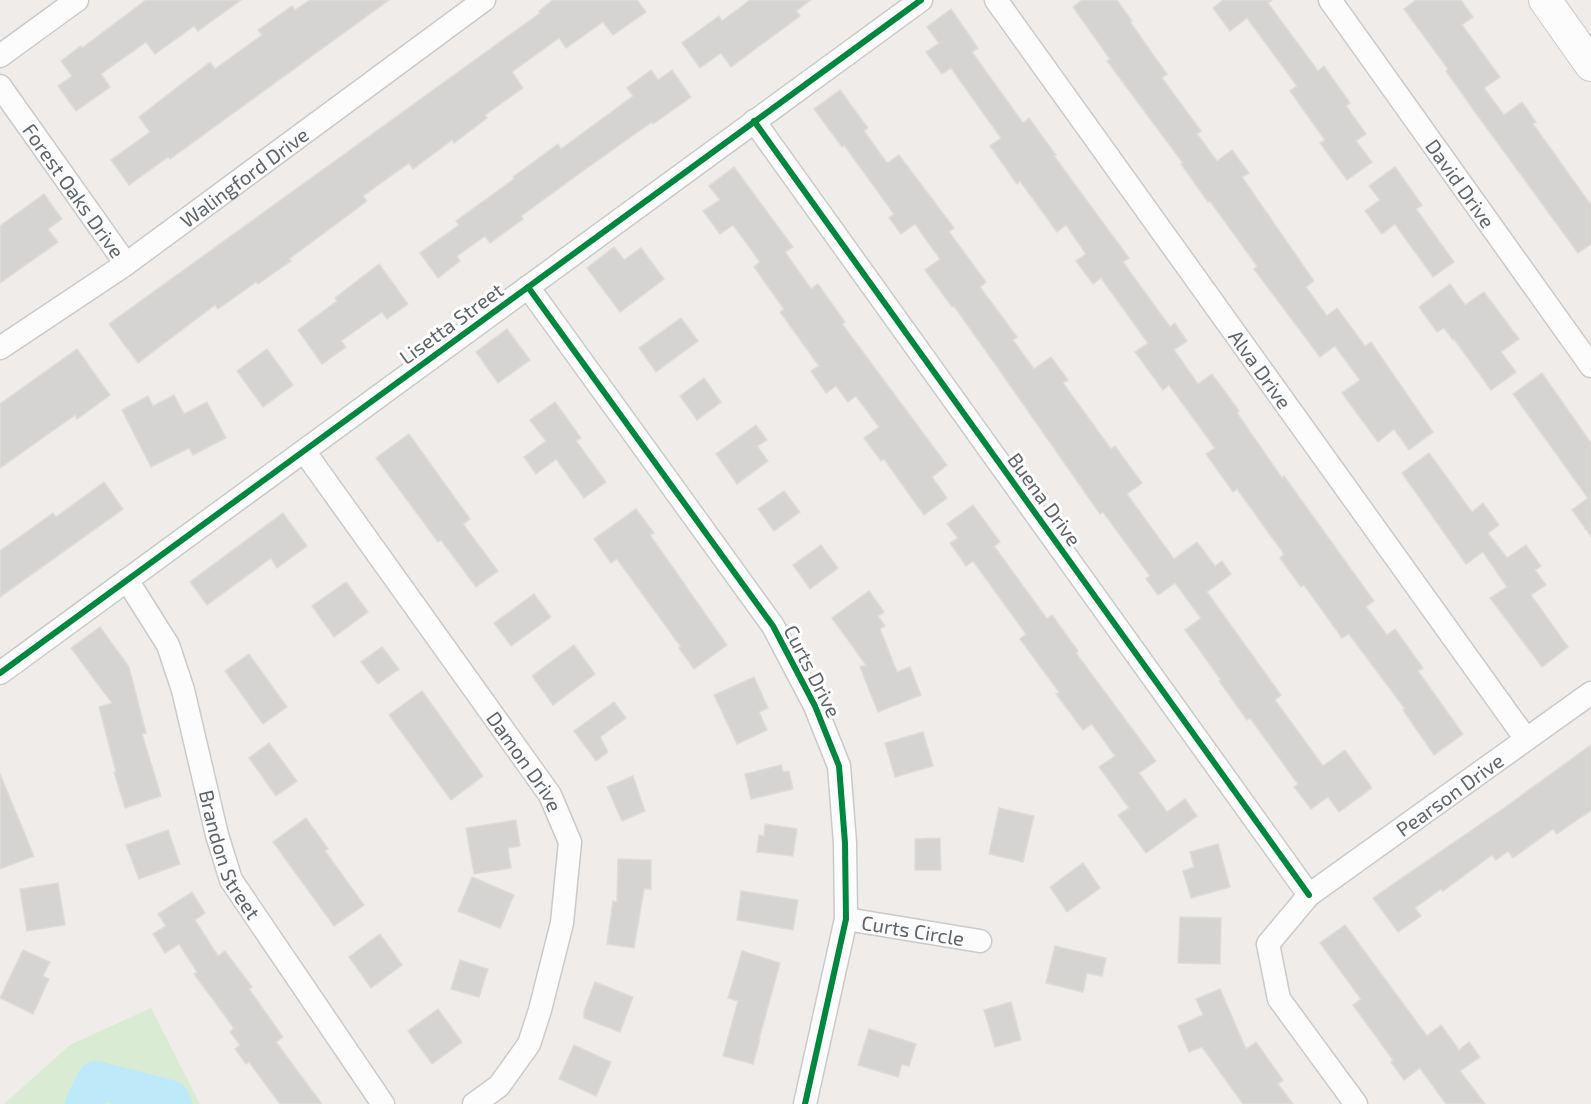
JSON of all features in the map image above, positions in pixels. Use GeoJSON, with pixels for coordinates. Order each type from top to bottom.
{"type":"FeatureCollection","features":[{"type":"Feature","properties":{"kind":"main road"},"geometry":{"type":"LineString","coordinates":[[1545,0],[1591,65]]}},
{"type":"Feature","properties":{"kind":"street"},"geometry":{"type":"LineString","coordinates":[[0,56],[77,0]]}},
{"type":"Feature","properties":{"kind":"street","name":"Walingford Drive"},"geometry":{"type":"LineString","coordinates":[[0,348],[126,264],[484,0]]}},
{"type":"Feature","properties":{"kind":"street","name":"Lisetta Street"},"geometry":{"type":"LineString","coordinates":[[0,673],[921,0]]}},
{"type":"Feature","properties":{"kind":"street","name":"Alva Drive"},"geometry":{"type":"LineString","coordinates":[[996,0],[1526,739]]}},
{"type":"Feature","properties":{"kind":"street","name":"David Drive"},"geometry":{"type":"LineString","coordinates":[[1330,0],[1591,366]]}},
{"type":"Feature","properties":{"kind":"street","name":"Forest Oaks Drive"},"geometry":{"type":"LineString","coordinates":[[0,86],[126,264]]}},
{"type":"Feature","properties":{"kind":"street","name":"Buena Drive"},"geometry":{"type":"LineString","coordinates":[[754,121],[1309,895]]}},
{"type":"Feature","properties":{"kind":"street","name":"Curts Drive"},"geometry":{"type":"LineString","coordinates":[[528,287],[772,626],[815,706],[839,766],[845,843],[846,919],[805,1104]]}},
{"type":"Feature","properties":{"kind":"street","name":"Damon Drive"},"geometry":{"type":"LineString","coordinates":[[304,451],[550,795],[570,842],[562,923],[529,1044],[499,1086],[474,1104]]}},
{"type":"Feature","properties":{"kind":"street","name":"Brandon Street"},"geometry":{"type":"LineString","coordinates":[[127,580],[168,645],[183,690],[217,835],[231,880],[383,1104]]}},
{"type":"Feature","properties":{"kind":"street","name":"Pearson Drive"},"geometry":{"type":"LineString","coordinates":[[1309,895],[1591,693]]}},
{"type":"Feature","properties":{"kind":"street"},"geometry":{"type":"LineString","coordinates":[[1309,895],[1268,944],[1279,999],[1356,1104]]}},
{"type":"Feature","properties":{"kind":"street","name":"Curts Circle"},"geometry":{"type":"LineString","coordinates":[[846,919],[980,941]]}},
{"type":"Feature","properties":{"kind":"green space"},"geometry":{"type":"Polygon","coordinates":[[[151,1008],[200,1104],[4,1104],[70,1045],[151,1008]]]}},
{"type":"Feature","properties":{"kind":"building"},"geometry":{"type":"Polygon","coordinates":[[[146,0],[241,0],[198,31],[194,26],[155,54],[146,42],[101,74],[110,87],[76,111],[58,86],[72,76],[61,61],[146,0]]]}},
{"type":"Feature","properties":{"kind":"building"},"geometry":{"type":"Polygon","coordinates":[[[310,0],[389,0],[170,159],[168,157],[129,185],[111,160],[150,132],[139,117],[210,62],[215,69],[262,35],[258,30],[292,6],[295,10],[310,0]]]}},
{"type":"Feature","properties":{"kind":"building"},"geometry":{"type":"Polygon","coordinates":[[[553,0],[637,0],[646,12],[613,35],[603,22],[566,48],[559,38],[512,72],[523,88],[485,115],[487,118],[454,143],[452,140],[413,169],[409,163],[363,196],[367,201],[289,259],[291,261],[218,309],[215,305],[138,363],[109,324],[540,13],[539,11],[553,0]]]}},
{"type":"Feature","properties":{"kind":"building"},"geometry":{"type":"Polygon","coordinates":[[[750,0],[811,0],[796,11],[800,16],[731,67],[721,53],[700,68],[682,43],[719,16],[722,21],[750,0]]]}},
{"type":"Feature","properties":{"kind":"building"},"geometry":{"type":"Polygon","coordinates":[[[1082,0],[1117,0],[1167,74],[1162,78],[1201,131],[1197,134],[1217,161],[1232,150],[1249,173],[1242,177],[1314,281],[1306,287],[1327,316],[1337,308],[1365,346],[1371,342],[1433,432],[1409,450],[1394,429],[1378,442],[1342,393],[1360,380],[1335,346],[1320,357],[1254,269],[1257,266],[1107,61],[1110,59],[1073,7],[1082,0]]]}},
{"type":"Feature","properties":{"kind":"building"},"geometry":{"type":"Polygon","coordinates":[[[1223,0],[1272,0],[1268,3],[1318,71],[1324,66],[1350,103],[1346,106],[1366,134],[1356,141],[1372,162],[1347,180],[1320,143],[1325,140],[1290,91],[1297,86],[1247,18],[1230,31],[1213,8],[1223,0]]]}},
{"type":"Feature","properties":{"kind":"building"},"geometry":{"type":"Polygon","coordinates":[[[1416,0],[1461,0],[1473,17],[1462,25],[1500,77],[1484,88],[1504,115],[1522,102],[1536,122],[1533,124],[1591,205],[1591,244],[1578,253],[1475,112],[1446,71],[1448,69],[1404,9],[1416,0]]]}},
{"type":"Feature","properties":{"kind":"building"},"geometry":{"type":"Polygon","coordinates":[[[951,9],[978,48],[972,52],[1023,123],[1029,118],[1129,258],[1123,262],[1170,327],[1175,323],[1187,341],[1174,350],[1198,384],[1212,374],[1282,478],[1284,476],[1374,601],[1366,607],[1387,635],[1395,629],[1423,668],[1418,671],[1463,734],[1434,755],[1403,710],[1405,709],[1349,634],[1342,638],[1304,585],[1301,587],[1280,558],[1284,554],[1237,489],[1233,492],[1206,454],[1215,448],[1169,385],[1163,390],[1135,352],[1148,343],[1101,278],[1093,284],[1076,261],[1086,254],[1066,225],[1057,232],[1020,181],[1017,184],[990,146],[1001,138],[951,68],[942,74],[926,52],[939,43],[927,27],[951,9]]]}},
{"type":"Feature","properties":{"kind":"building"},"geometry":{"type":"Polygon","coordinates":[[[651,70],[658,80],[672,70],[691,97],[653,124],[652,122],[521,216],[523,219],[490,243],[485,236],[457,256],[460,261],[438,278],[420,253],[459,225],[456,221],[514,179],[513,177],[558,144],[561,149],[633,96],[627,88],[651,70]]]}},
{"type":"Feature","properties":{"kind":"building"},"geometry":{"type":"Polygon","coordinates":[[[840,90],[868,128],[864,131],[887,163],[899,155],[954,228],[949,232],[986,282],[980,287],[1017,337],[1013,340],[1034,369],[1051,357],[1068,380],[1063,383],[1111,449],[1115,446],[1142,483],[1127,494],[1174,559],[1197,542],[1215,566],[1222,561],[1231,574],[1207,592],[1281,695],[1275,700],[1323,766],[1345,750],[1372,788],[1339,812],[1328,797],[1311,809],[1294,787],[1298,784],[1250,718],[1247,720],[1185,630],[1201,618],[1175,583],[1158,595],[1146,579],[1150,576],[1103,512],[1100,514],[954,306],[952,307],[925,270],[940,259],[915,224],[901,234],[889,218],[894,214],[844,145],[842,147],[814,109],[840,90]]]}},
{"type":"Feature","properties":{"kind":"building"},"geometry":{"type":"Polygon","coordinates":[[[734,167],[793,247],[785,252],[811,289],[818,284],[845,322],[842,324],[947,465],[932,477],[947,498],[924,515],[884,459],[881,461],[864,438],[879,427],[856,396],[848,402],[836,386],[826,393],[811,371],[819,366],[780,312],[784,309],[754,267],[760,262],[733,225],[720,234],[703,211],[720,200],[709,186],[734,167]]]}},
{"type":"Feature","properties":{"kind":"building"},"geometry":{"type":"Polygon","coordinates":[[[1395,167],[1422,205],[1416,209],[1454,262],[1433,277],[1395,224],[1382,234],[1365,211],[1380,200],[1369,186],[1395,167]]]}},
{"type":"Feature","properties":{"kind":"building"},"geometry":{"type":"Polygon","coordinates":[[[44,194],[62,219],[48,229],[58,242],[0,283],[0,226],[44,194]]]}},
{"type":"Feature","properties":{"kind":"building"},"geometry":{"type":"Polygon","coordinates":[[[614,247],[624,260],[641,248],[664,279],[620,312],[587,268],[614,247]]]}},
{"type":"Feature","properties":{"kind":"building"},"geometry":{"type":"Polygon","coordinates":[[[379,264],[408,304],[387,319],[382,312],[341,341],[346,347],[322,364],[298,330],[337,301],[335,298],[379,264]]]}},
{"type":"Feature","properties":{"kind":"building"},"geometry":{"type":"Polygon","coordinates":[[[1450,284],[1465,305],[1484,292],[1519,339],[1501,352],[1516,372],[1491,390],[1454,339],[1444,328],[1437,332],[1419,307],[1450,284]]]}},
{"type":"Feature","properties":{"kind":"building"},"geometry":{"type":"Polygon","coordinates":[[[681,318],[698,341],[656,372],[639,348],[681,318]]]}},
{"type":"Feature","properties":{"kind":"building"},"geometry":{"type":"Polygon","coordinates":[[[507,329],[530,360],[498,383],[476,352],[507,329]]]}},
{"type":"Feature","properties":{"kind":"building"},"geometry":{"type":"Polygon","coordinates":[[[77,349],[110,395],[77,419],[75,415],[0,468],[0,404],[77,349]]]}},
{"type":"Feature","properties":{"kind":"building"},"geometry":{"type":"Polygon","coordinates":[[[267,349],[293,385],[263,407],[237,371],[267,349]]]}},
{"type":"Feature","properties":{"kind":"building"},"geometry":{"type":"Polygon","coordinates":[[[1542,373],[1591,443],[1591,536],[1572,510],[1588,498],[1513,394],[1542,373]]]}},
{"type":"Feature","properties":{"kind":"building"},"geometry":{"type":"Polygon","coordinates":[[[704,378],[721,402],[697,420],[680,396],[704,378]]]}},
{"type":"Feature","properties":{"kind":"building"},"geometry":{"type":"Polygon","coordinates":[[[174,395],[184,414],[207,402],[226,438],[193,455],[189,448],[151,467],[122,410],[148,396],[153,406],[174,395]]]}},
{"type":"Feature","properties":{"kind":"building"},"geometry":{"type":"Polygon","coordinates":[[[555,402],[581,438],[576,441],[606,482],[584,498],[556,459],[536,474],[524,457],[546,441],[530,420],[555,402]]]}},
{"type":"Feature","properties":{"kind":"building"},"geometry":{"type":"Polygon","coordinates":[[[756,425],[767,440],[757,446],[768,461],[737,484],[716,454],[756,425]]]}},
{"type":"Feature","properties":{"kind":"building"},"geometry":{"type":"Polygon","coordinates":[[[409,434],[470,519],[463,524],[498,571],[476,587],[441,540],[438,542],[376,458],[409,434]]]}},
{"type":"Feature","properties":{"kind":"building"},"geometry":{"type":"Polygon","coordinates":[[[1429,453],[1472,512],[1483,503],[1499,525],[1488,533],[1507,558],[1526,545],[1541,566],[1535,570],[1546,585],[1531,595],[1568,647],[1542,667],[1490,598],[1507,587],[1483,552],[1466,564],[1402,473],[1429,453]]]}},
{"type":"Feature","properties":{"kind":"building"},"geometry":{"type":"Polygon","coordinates":[[[104,482],[123,509],[0,597],[0,551],[53,513],[56,517],[104,482]]]}},
{"type":"Feature","properties":{"kind":"building"},"geometry":{"type":"Polygon","coordinates":[[[784,491],[800,512],[774,531],[758,509],[784,491]]]}},
{"type":"Feature","properties":{"kind":"building"},"geometry":{"type":"Polygon","coordinates":[[[973,505],[1000,542],[994,546],[1047,619],[1052,615],[1078,651],[1076,653],[1156,761],[1139,773],[1167,812],[1185,799],[1197,816],[1146,853],[1118,815],[1129,808],[1099,767],[1115,756],[1092,724],[1083,730],[1056,694],[1059,692],[1020,639],[1026,634],[973,561],[966,566],[950,543],[958,538],[947,524],[973,505]]]}},
{"type":"Feature","properties":{"kind":"building"},"geometry":{"type":"Polygon","coordinates":[[[636,509],[654,533],[650,535],[727,645],[694,669],[679,648],[681,647],[617,559],[611,563],[594,539],[636,509]]]}},
{"type":"Feature","properties":{"kind":"building"},"geometry":{"type":"Polygon","coordinates":[[[283,513],[307,546],[277,568],[271,558],[207,605],[190,582],[283,513]]]}},
{"type":"Feature","properties":{"kind":"building"},"geometry":{"type":"Polygon","coordinates":[[[821,545],[838,568],[810,589],[793,565],[821,545]]]}},
{"type":"Feature","properties":{"kind":"building"},"geometry":{"type":"Polygon","coordinates":[[[346,582],[368,612],[334,637],[312,606],[346,582]]]}},
{"type":"Feature","properties":{"kind":"building"},"geometry":{"type":"Polygon","coordinates":[[[869,591],[884,612],[878,616],[885,626],[880,629],[897,672],[910,667],[921,695],[878,712],[860,667],[866,665],[832,618],[869,591]]]}},
{"type":"Feature","properties":{"kind":"building"},"geometry":{"type":"Polygon","coordinates":[[[534,594],[551,617],[511,646],[494,623],[534,594]]]}},
{"type":"Feature","properties":{"kind":"building"},"geometry":{"type":"Polygon","coordinates":[[[100,627],[129,667],[146,733],[142,734],[161,796],[125,808],[99,707],[112,703],[71,648],[100,627]]]}},
{"type":"Feature","properties":{"kind":"building"},"geometry":{"type":"Polygon","coordinates":[[[574,645],[595,674],[553,705],[532,676],[574,645]]]}},
{"type":"Feature","properties":{"kind":"building"},"geometry":{"type":"Polygon","coordinates":[[[382,647],[399,669],[378,684],[361,662],[382,647]]]}},
{"type":"Feature","properties":{"kind":"building"},"geometry":{"type":"Polygon","coordinates":[[[249,654],[287,707],[263,724],[225,671],[249,654]]]}},
{"type":"Feature","properties":{"kind":"building"},"geometry":{"type":"Polygon","coordinates":[[[754,677],[768,708],[759,712],[767,730],[737,744],[714,695],[754,677]]]}},
{"type":"Feature","properties":{"kind":"building"},"geometry":{"type":"Polygon","coordinates":[[[422,691],[483,776],[451,800],[389,715],[422,691]]]}},
{"type":"Feature","properties":{"kind":"building"},"geometry":{"type":"Polygon","coordinates":[[[614,702],[626,718],[600,737],[608,752],[596,761],[574,731],[614,702]]]}},
{"type":"Feature","properties":{"kind":"building"},"geometry":{"type":"Polygon","coordinates":[[[923,732],[933,766],[895,777],[885,743],[923,732]]]}},
{"type":"Feature","properties":{"kind":"building"},"geometry":{"type":"Polygon","coordinates":[[[269,743],[297,781],[276,796],[249,758],[269,743]]]}},
{"type":"Feature","properties":{"kind":"building"},"geometry":{"type":"Polygon","coordinates":[[[1591,745],[1591,810],[1557,834],[1553,829],[1513,858],[1508,851],[1496,860],[1492,855],[1443,891],[1441,889],[1415,908],[1421,916],[1398,932],[1373,898],[1591,745]]]}},
{"type":"Feature","properties":{"kind":"building"},"geometry":{"type":"Polygon","coordinates":[[[781,765],[783,772],[789,771],[793,789],[751,799],[745,774],[781,765]]]}},
{"type":"Feature","properties":{"kind":"building"},"geometry":{"type":"Polygon","coordinates":[[[0,774],[34,856],[0,869],[0,774]]]}},
{"type":"Feature","properties":{"kind":"building"},"geometry":{"type":"Polygon","coordinates":[[[633,776],[645,811],[622,821],[607,787],[633,776]]]}},
{"type":"Feature","properties":{"kind":"building"},"geometry":{"type":"Polygon","coordinates":[[[999,808],[1034,816],[1023,862],[989,854],[999,808]]]}},
{"type":"Feature","properties":{"kind":"building"},"geometry":{"type":"Polygon","coordinates":[[[306,818],[328,849],[325,851],[364,905],[334,926],[273,842],[306,818]]]}},
{"type":"Feature","properties":{"kind":"building"},"geometry":{"type":"Polygon","coordinates":[[[516,820],[520,846],[508,848],[511,868],[474,874],[466,828],[516,820]]]}},
{"type":"Feature","properties":{"kind":"building"},"geometry":{"type":"Polygon","coordinates":[[[765,824],[797,829],[793,856],[757,852],[759,835],[764,836],[765,824]]]}},
{"type":"Feature","properties":{"kind":"building"},"geometry":{"type":"Polygon","coordinates":[[[168,830],[180,864],[139,879],[126,845],[168,830]]]}},
{"type":"Feature","properties":{"kind":"building"},"geometry":{"type":"Polygon","coordinates":[[[940,838],[941,870],[915,870],[915,839],[940,838]]]}},
{"type":"Feature","properties":{"kind":"building"},"geometry":{"type":"Polygon","coordinates":[[[1218,844],[1230,887],[1191,898],[1183,871],[1194,867],[1190,852],[1218,844]]]}},
{"type":"Feature","properties":{"kind":"building"},"geometry":{"type":"Polygon","coordinates":[[[618,859],[651,860],[651,889],[644,889],[634,948],[607,944],[613,901],[617,902],[618,859]]]}},
{"type":"Feature","properties":{"kind":"building"},"geometry":{"type":"Polygon","coordinates":[[[1083,863],[1100,888],[1067,912],[1050,887],[1083,863]]]}},
{"type":"Feature","properties":{"kind":"building"},"geometry":{"type":"Polygon","coordinates":[[[472,877],[514,895],[500,928],[458,911],[472,877]]]}},
{"type":"Feature","properties":{"kind":"building"},"geometry":{"type":"Polygon","coordinates":[[[58,883],[65,925],[27,931],[20,889],[58,883]]]}},
{"type":"Feature","properties":{"kind":"building"},"geometry":{"type":"Polygon","coordinates":[[[741,891],[798,900],[793,930],[737,920],[741,891]]]}},
{"type":"Feature","properties":{"kind":"building"},"geometry":{"type":"Polygon","coordinates":[[[192,892],[205,913],[195,920],[218,956],[225,951],[252,987],[249,989],[283,1037],[276,1042],[322,1104],[280,1104],[249,1062],[246,1064],[235,1049],[240,1045],[230,1032],[234,1028],[194,974],[197,972],[179,944],[165,953],[153,934],[166,926],[158,914],[192,892]]]}},
{"type":"Feature","properties":{"kind":"building"},"geometry":{"type":"Polygon","coordinates":[[[1180,917],[1221,918],[1220,964],[1178,963],[1180,917]]]}},
{"type":"Feature","properties":{"kind":"building"},"geometry":{"type":"Polygon","coordinates":[[[1345,925],[1427,1036],[1441,1025],[1459,1050],[1469,1042],[1480,1057],[1460,1071],[1485,1104],[1446,1104],[1420,1068],[1404,1080],[1391,1062],[1393,1060],[1353,1005],[1361,999],[1320,943],[1345,925]]]}},
{"type":"Feature","properties":{"kind":"building"},"geometry":{"type":"Polygon","coordinates":[[[380,934],[402,965],[371,988],[349,957],[380,934]]]}},
{"type":"Feature","properties":{"kind":"building"},"geometry":{"type":"Polygon","coordinates":[[[1055,946],[1106,958],[1102,976],[1087,973],[1083,992],[1046,983],[1055,946]]]}},
{"type":"Feature","properties":{"kind":"building"},"geometry":{"type":"Polygon","coordinates":[[[23,950],[50,962],[43,976],[49,979],[33,1014],[0,998],[23,950]]]}},
{"type":"Feature","properties":{"kind":"building"},"geometry":{"type":"Polygon","coordinates":[[[742,951],[780,963],[753,1064],[723,1056],[738,1001],[728,998],[742,951]]]}},
{"type":"Feature","properties":{"kind":"building"},"geometry":{"type":"Polygon","coordinates":[[[460,960],[488,969],[479,997],[451,989],[460,960]]]}},
{"type":"Feature","properties":{"kind":"building"},"geometry":{"type":"Polygon","coordinates":[[[595,982],[633,997],[620,1032],[584,1018],[584,1011],[595,982]]]}},
{"type":"Feature","properties":{"kind":"building"},"geometry":{"type":"Polygon","coordinates":[[[1220,989],[1246,1049],[1256,1042],[1283,1080],[1278,1084],[1293,1104],[1243,1104],[1202,1047],[1189,1052],[1178,1026],[1203,1015],[1196,999],[1220,989]]]}},
{"type":"Feature","properties":{"kind":"building"},"geometry":{"type":"Polygon","coordinates":[[[1011,1002],[1021,1040],[995,1047],[984,1010],[1011,1002]]]}},
{"type":"Feature","properties":{"kind":"building"},"geometry":{"type":"Polygon","coordinates":[[[438,1009],[462,1042],[432,1064],[408,1031],[438,1009]]]}},
{"type":"Feature","properties":{"kind":"building"},"geometry":{"type":"Polygon","coordinates":[[[869,1029],[916,1044],[909,1066],[902,1064],[898,1077],[858,1065],[869,1029]]]}},
{"type":"Feature","properties":{"kind":"building"},"geometry":{"type":"Polygon","coordinates":[[[574,1045],[611,1062],[596,1096],[559,1079],[574,1045]]]}},
{"type":"Feature","properties":{"kind":"waterway"},"geometry":{"type":"LineString","coordinates":[[84,1104],[96,1080],[170,1099],[173,1104]]}},
{"type":"Feature","properties":{"kind":"cycle path"},"geometry":{"type":"LineString","coordinates":[[0,673],[921,0]]}},
{"type":"Feature","properties":{"kind":"cycle path"},"geometry":{"type":"LineString","coordinates":[[754,121],[1309,895]]}},
{"type":"Feature","properties":{"kind":"cycle path"},"geometry":{"type":"LineString","coordinates":[[528,287],[773,626],[815,706],[839,766],[845,843],[846,919],[805,1104]]}}]}
